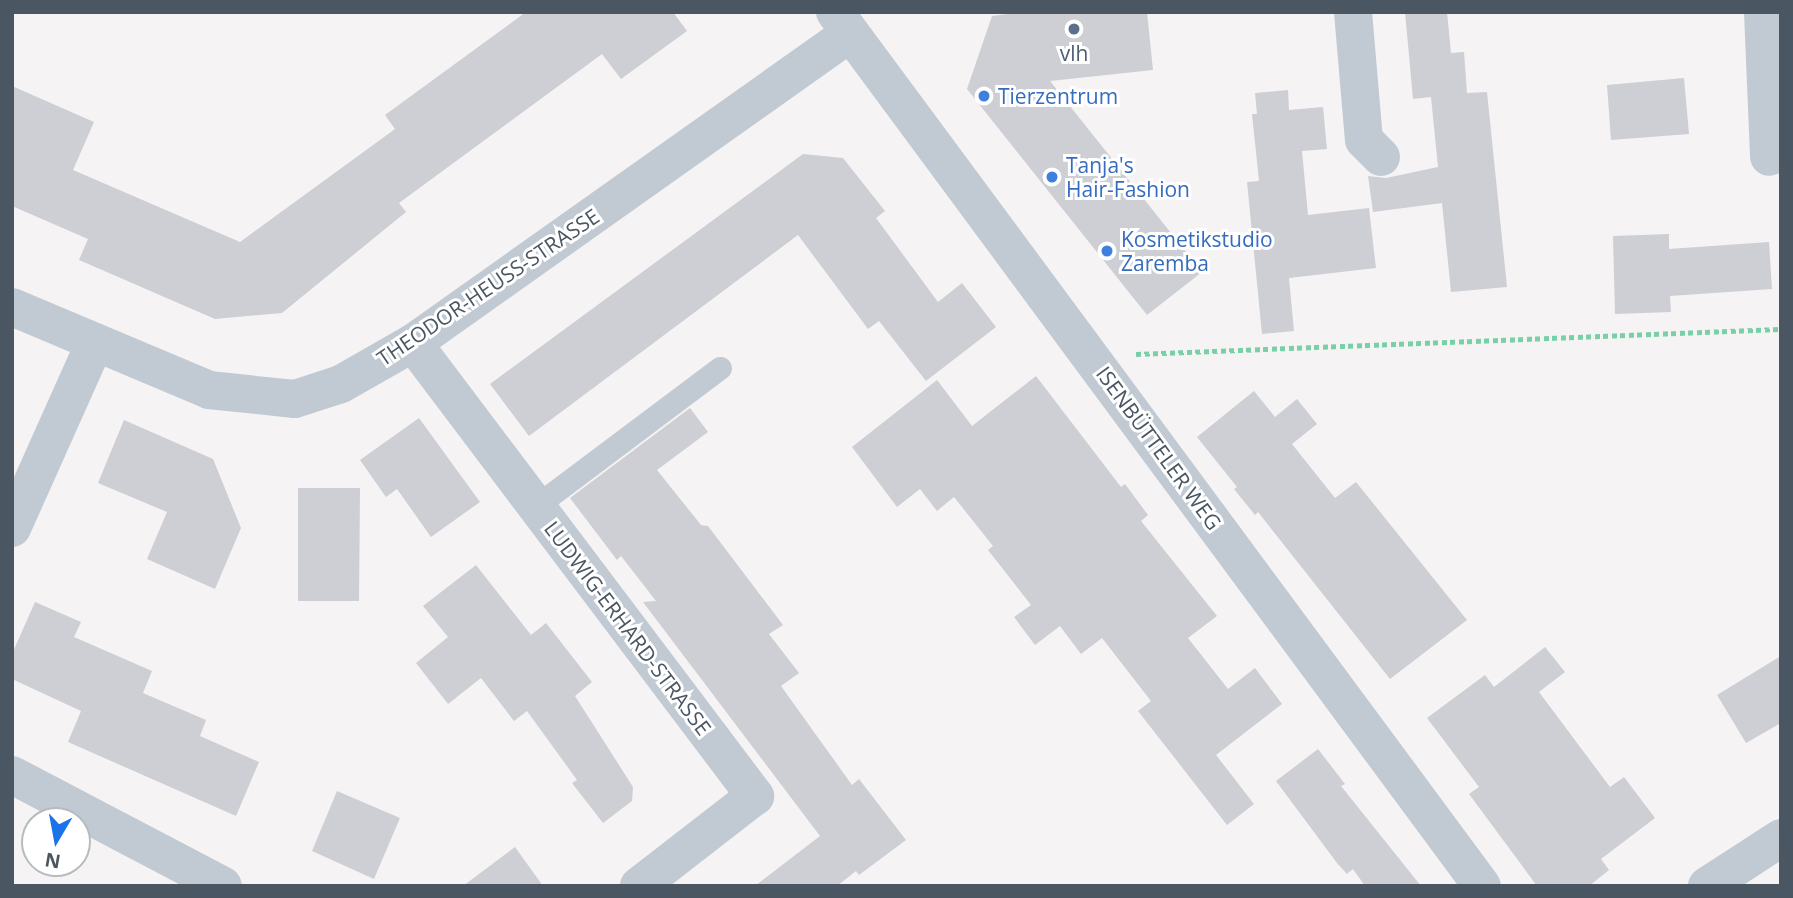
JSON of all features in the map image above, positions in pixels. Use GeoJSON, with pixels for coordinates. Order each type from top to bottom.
{"type":"FeatureCollection","features":[{"type":"Feature","properties":{"kind":"street"},"geometry":{"type":"LineString","coordinates":[[1353,12],[1364,140],[1381,157]]}},
{"type":"Feature","properties":{"kind":"street"},"geometry":{"type":"LineString","coordinates":[[1763,12],[1769,157]]}},
{"type":"Feature","properties":{"kind":"street","name":"THEODOR-HEUSS-STRASSE"},"geometry":{"type":"LineString","coordinates":[[12,307],[94,345],[209,390],[295,399],[341,384],[413,343],[842,23]]}},
{"type":"Feature","properties":{"kind":"street","name":"ISENBÜTTELER WEG"},"geometry":{"type":"LineString","coordinates":[[842,23],[1482,886]]}},
{"type":"Feature","properties":{"kind":"street","name":"LUDWIG-ERHARD-STRASSE"},"geometry":{"type":"LineString","coordinates":[[413,343],[755,796],[639,886]]}},
{"type":"Feature","properties":{"kind":"street"},"geometry":{"type":"LineString","coordinates":[[12,528],[94,345]]}},
{"type":"Feature","properties":{"kind":"street"},"geometry":{"type":"LineString","coordinates":[[12,775],[223,886]]}},
{"type":"Feature","properties":{"kind":"street"},"geometry":{"type":"LineString","coordinates":[[1707,886],[1781,838]]}},
{"type":"Feature","properties":{"kind":"lane"},"geometry":{"type":"LineString","coordinates":[[536,506],[720,368]]}},
{"type":"Feature","properties":{"kind":"path"},"geometry":{"type":"LineString","coordinates":[[1090,355],[1781,329]]}},
{"type":"Feature","properties":{"kind":"building"},"geometry":{"type":"Polygon","coordinates":[[[526,12],[673,12],[687,31],[621,79],[602,54],[399,203],[406,212],[282,313],[215,319],[79,260],[88,239],[12,206],[12,86],[94,122],[73,170],[240,242],[395,129],[385,115],[526,12]]]}},
{"type":"Feature","properties":{"kind":"building"},"geometry":{"type":"Polygon","coordinates":[[[1024,12],[1147,12],[1153,70],[1050,81],[1202,272],[1147,315],[967,89],[992,16],[1024,12]]]}},
{"type":"Feature","properties":{"kind":"building"},"geometry":{"type":"Polygon","coordinates":[[[1405,12],[1447,12],[1451,53],[1464,52],[1467,93],[1487,92],[1507,287],[1451,292],[1442,203],[1373,212],[1368,176],[1386,178],[1438,167],[1431,97],[1413,99],[1405,12]]]}},
{"type":"Feature","properties":{"kind":"building"},"geometry":{"type":"Polygon","coordinates":[[[1684,78],[1689,134],[1611,140],[1607,85],[1684,78]]]}},
{"type":"Feature","properties":{"kind":"building"},"geometry":{"type":"Polygon","coordinates":[[[1288,90],[1289,110],[1323,107],[1327,149],[1302,151],[1308,215],[1369,208],[1376,268],[1289,278],[1294,331],[1262,334],[1247,182],[1259,181],[1252,114],[1257,114],[1255,93],[1288,90]]]}},
{"type":"Feature","properties":{"kind":"building"},"geometry":{"type":"Polygon","coordinates":[[[803,154],[843,158],[885,211],[876,218],[938,302],[962,283],[996,327],[926,381],[879,321],[868,329],[798,235],[529,436],[490,384],[803,154]]]}},
{"type":"Feature","properties":{"kind":"building"},"geometry":{"type":"Polygon","coordinates":[[[1669,234],[1669,249],[1769,242],[1772,289],[1670,296],[1671,312],[1615,314],[1613,236],[1669,234]]]}},
{"type":"Feature","properties":{"kind":"building"},"geometry":{"type":"Polygon","coordinates":[[[1036,376],[1121,487],[1125,484],[1148,515],[1141,521],[1217,616],[1188,638],[1228,689],[1255,668],[1282,704],[1216,755],[1254,804],[1227,825],[1138,711],[1151,701],[1102,638],[1081,654],[1060,626],[1035,645],[1014,617],[1031,605],[988,550],[993,546],[954,497],[937,511],[920,489],[897,507],[852,447],[937,380],[972,426],[1036,376]]]}},
{"type":"Feature","properties":{"kind":"building"},"geometry":{"type":"Polygon","coordinates":[[[1254,391],[1275,417],[1297,399],[1317,424],[1292,444],[1335,498],[1356,482],[1467,620],[1390,679],[1258,512],[1255,515],[1234,489],[1237,487],[1197,437],[1254,391]]]}},
{"type":"Feature","properties":{"kind":"building"},"geometry":{"type":"Polygon","coordinates":[[[690,408],[708,432],[657,470],[701,525],[708,526],[783,625],[769,634],[799,673],[781,686],[852,785],[859,779],[906,840],[859,875],[856,871],[837,886],[755,886],[820,836],[643,602],[656,601],[621,556],[617,560],[570,498],[690,408]]]}},
{"type":"Feature","properties":{"kind":"building"},"geometry":{"type":"Polygon","coordinates":[[[419,418],[480,502],[431,537],[397,489],[386,497],[360,460],[419,418]]]}},
{"type":"Feature","properties":{"kind":"building"},"geometry":{"type":"Polygon","coordinates":[[[124,420],[213,459],[241,528],[215,589],[147,559],[167,512],[98,483],[124,420]]]}},
{"type":"Feature","properties":{"kind":"building"},"geometry":{"type":"Polygon","coordinates":[[[298,488],[360,488],[359,601],[298,601],[298,488]]]}},
{"type":"Feature","properties":{"kind":"building"},"geometry":{"type":"Polygon","coordinates":[[[476,565],[531,635],[546,623],[592,682],[575,696],[633,787],[632,801],[603,823],[572,783],[577,780],[527,711],[514,721],[481,678],[448,704],[416,663],[448,637],[423,606],[476,565]]]}},
{"type":"Feature","properties":{"kind":"building"},"geometry":{"type":"Polygon","coordinates":[[[35,602],[81,622],[74,637],[152,671],[143,693],[206,720],[200,736],[259,762],[236,816],[68,742],[81,711],[12,679],[12,654],[35,602]]]}},
{"type":"Feature","properties":{"kind":"building"},"geometry":{"type":"Polygon","coordinates":[[[1545,647],[1565,672],[1539,692],[1610,787],[1624,777],[1655,818],[1601,859],[1609,870],[1589,886],[1537,886],[1469,794],[1479,787],[1427,718],[1485,675],[1494,687],[1545,647]]]}},
{"type":"Feature","properties":{"kind":"building"},"geometry":{"type":"Polygon","coordinates":[[[1781,656],[1781,723],[1746,743],[1717,695],[1781,656]]]}},
{"type":"Feature","properties":{"kind":"building"},"geometry":{"type":"Polygon","coordinates":[[[1318,749],[1345,784],[1341,786],[1421,886],[1365,886],[1353,869],[1347,874],[1337,863],[1276,781],[1318,749]]]}},
{"type":"Feature","properties":{"kind":"building"},"geometry":{"type":"Polygon","coordinates":[[[337,791],[400,818],[374,879],[312,851],[337,791]]]}},
{"type":"Feature","properties":{"kind":"building"},"geometry":{"type":"Polygon","coordinates":[[[515,847],[543,886],[463,886],[515,847]]]}},
{"type":"Feature","properties":{"kind":"place","name":"vlh"},"geometry":{"type":"Point","coordinates":[1074,29]}},
{"type":"Feature","properties":{"kind":"place","name":"Tierzentrum"},"geometry":{"type":"Point","coordinates":[984,96]}},
{"type":"Feature","properties":{"kind":"place","name":"Tanja's Hair-Fashion"},"geometry":{"type":"Point","coordinates":[1052,177]}},
{"type":"Feature","properties":{"kind":"place","name":"Kosmetikstudio Zaremba"},"geometry":{"type":"Point","coordinates":[1107,251]}}]}
